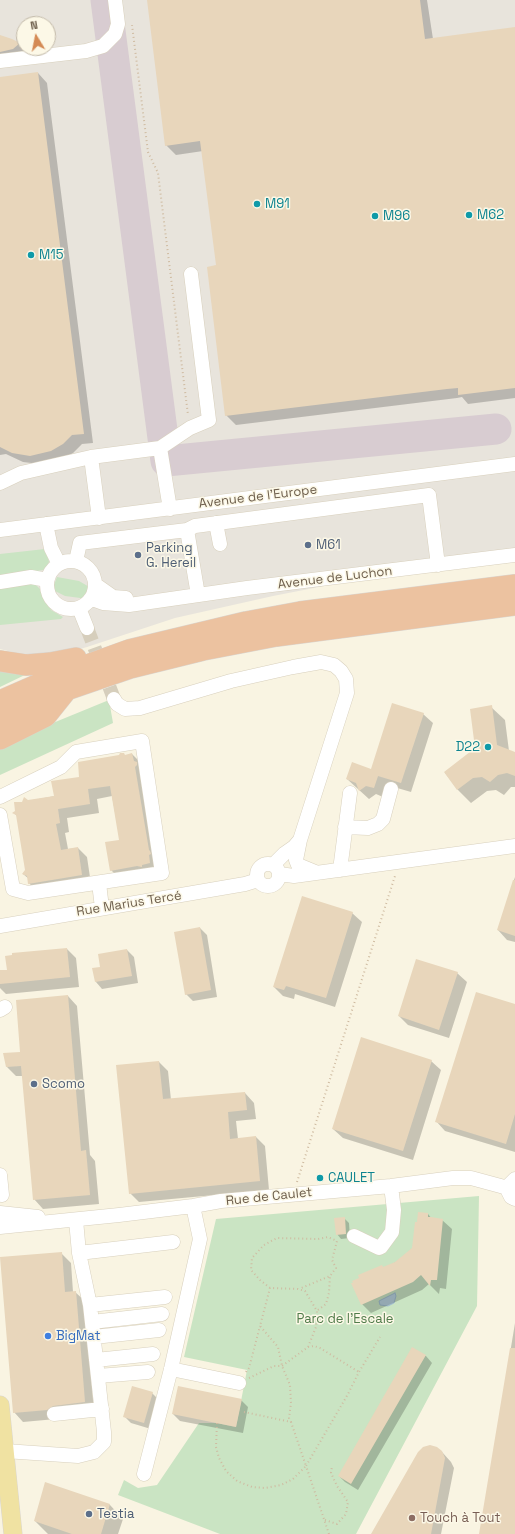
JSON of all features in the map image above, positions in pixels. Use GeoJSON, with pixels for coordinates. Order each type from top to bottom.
{"type":"FeatureCollection","features":[{"type":"Feature","properties":{"kind":"highway"},"geometry":{"type":"LineString","coordinates":[[0,720],[27,706],[62,683],[129,650],[246,622],[300,612],[515,584]]}},
{"type":"Feature","properties":{"kind":"highway"},"geometry":{"type":"LineString","coordinates":[[0,701],[62,683],[203,650],[276,636],[515,605]]}},
{"type":"Feature","properties":{"kind":"highway"},"geometry":{"type":"LineString","coordinates":[[0,662],[26,665],[50,663],[80,657],[147,636],[190,626],[246,622]]}},
{"type":"Feature","properties":{"kind":"highway"},"geometry":{"type":"LineString","coordinates":[[0,740],[46,716],[62,683]]}},
{"type":"Feature","properties":{"kind":"main road"},"geometry":{"type":"LineString","coordinates":[[0,1406],[13,1534]]}},
{"type":"Feature","properties":{"kind":"street"},"geometry":{"type":"LineString","coordinates":[[0,61],[86,51],[103,46],[115,34],[118,24],[115,0]]}},
{"type":"Feature","properties":{"kind":"street"},"geometry":{"type":"LineString","coordinates":[[0,483],[21,473],[91,457],[160,448],[190,428],[209,420],[191,274]]}},
{"type":"Feature","properties":{"kind":"street"},"geometry":{"type":"LineString","coordinates":[[160,448],[170,508]]}},
{"type":"Feature","properties":{"kind":"street"},"geometry":{"type":"LineString","coordinates":[[91,457],[99,518]]}},
{"type":"Feature","properties":{"kind":"street","name":"Avenue de l'Europe"},"geometry":{"type":"LineString","coordinates":[[0,530],[515,464]]}},
{"type":"Feature","properties":{"kind":"street"},"geometry":{"type":"LineString","coordinates":[[76,561],[80,543],[187,530],[195,526],[216,523],[429,496],[438,565]]}},
{"type":"Feature","properties":{"kind":"street"},"geometry":{"type":"LineString","coordinates":[[216,523],[220,544]]}},
{"type":"Feature","properties":{"kind":"street"},"geometry":{"type":"LineString","coordinates":[[46,524],[51,548],[59,564]]}},
{"type":"Feature","properties":{"kind":"street"},"geometry":{"type":"LineString","coordinates":[[187,530],[198,595]]}},
{"type":"Feature","properties":{"kind":"street","name":"Avenue de Luchon"},"geometry":{"type":"LineString","coordinates":[[155,600],[515,556]]}},
{"type":"Feature","properties":{"kind":"street"},"geometry":{"type":"LineString","coordinates":[[65,561],[76,561],[81,562],[90,569],[95,579],[95,592],[92,599],[86,605],[68,610],[56,605],[50,598],[47,591],[47,580],[53,568],[59,564],[65,561]]}},
{"type":"Feature","properties":{"kind":"street"},"geometry":{"type":"LineString","coordinates":[[0,582],[31,577],[47,580]]}},
{"type":"Feature","properties":{"kind":"street"},"geometry":{"type":"LineString","coordinates":[[96,585],[113,597],[155,600]]}},
{"type":"Feature","properties":{"kind":"street"},"geometry":{"type":"LineString","coordinates":[[92,599],[103,603],[129,605],[155,600]]}},
{"type":"Feature","properties":{"kind":"street"},"geometry":{"type":"LineString","coordinates":[[79,608],[87,628]]}},
{"type":"Feature","properties":{"kind":"street"},"geometry":{"type":"LineString","coordinates":[[114,699],[116,704],[126,709],[140,708],[231,682],[293,667],[321,662],[334,665],[341,671],[346,679],[346,693],[300,840],[296,860],[298,865],[317,873]]}},
{"type":"Feature","properties":{"kind":"street"},"geometry":{"type":"LineString","coordinates":[[0,797],[61,767],[76,752],[142,741],[162,873],[28,893],[13,889],[0,815]]}},
{"type":"Feature","properties":{"kind":"street"},"geometry":{"type":"LineString","coordinates":[[345,827],[368,828],[376,826],[383,818],[392,789]]}},
{"type":"Feature","properties":{"kind":"street"},"geometry":{"type":"LineString","coordinates":[[340,870],[350,793]]}},
{"type":"Feature","properties":{"kind":"street"},"geometry":{"type":"LineString","coordinates":[[300,840],[294,847],[284,854],[276,870],[294,876],[515,846]]}},
{"type":"Feature","properties":{"kind":"street","name":"Rue Marius Tercé"},"geometry":{"type":"LineString","coordinates":[[0,926],[245,884],[258,880],[264,886],[269,886],[276,882],[276,870]]}},
{"type":"Feature","properties":{"kind":"street"},"geometry":{"type":"LineString","coordinates":[[99,882],[102,908]]}},
{"type":"Feature","properties":{"kind":"street"},"geometry":{"type":"LineString","coordinates":[[0,1175],[2,1195]]}},
{"type":"Feature","properties":{"kind":"street","name":"Rue de Caulet"},"geometry":{"type":"LineString","coordinates":[[0,1227],[76,1220],[193,1206],[221,1201],[391,1186],[453,1178],[471,1178],[513,1188]]}},
{"type":"Feature","properties":{"kind":"street"},"geometry":{"type":"LineString","coordinates":[[354,1236],[379,1248],[381,1247],[392,1232],[394,1210],[391,1186]]}},
{"type":"Feature","properties":{"kind":"street"},"geometry":{"type":"LineString","coordinates":[[144,1474],[171,1369],[200,1239],[193,1206]]}},
{"type":"Feature","properties":{"kind":"street","name":"Rue de Caulet"},"geometry":{"type":"LineString","coordinates":[[0,1213],[76,1220]]}},
{"type":"Feature","properties":{"kind":"street"},"geometry":{"type":"LineString","coordinates":[[5,1451],[78,1456],[94,1452],[104,1442],[102,1409],[90,1305],[79,1253],[76,1220]]}},
{"type":"Feature","properties":{"kind":"street"},"geometry":{"type":"LineString","coordinates":[[79,1253],[174,1242]]}},
{"type":"Feature","properties":{"kind":"street"},"geometry":{"type":"LineString","coordinates":[[90,1305],[165,1297]]}},
{"type":"Feature","properties":{"kind":"street"},"geometry":{"type":"LineString","coordinates":[[92,1322],[162,1314]]}},
{"type":"Feature","properties":{"kind":"street"},"geometry":{"type":"LineString","coordinates":[[94,1337],[159,1330]]}},
{"type":"Feature","properties":{"kind":"street"},"geometry":{"type":"LineString","coordinates":[[96,1360],[153,1354]]}},
{"type":"Feature","properties":{"kind":"street"},"geometry":{"type":"LineString","coordinates":[[171,1369],[239,1383]]}},
{"type":"Feature","properties":{"kind":"street"},"geometry":{"type":"LineString","coordinates":[[98,1376],[148,1372]]}},
{"type":"Feature","properties":{"kind":"street"},"geometry":{"type":"LineString","coordinates":[[54,1414],[102,1409]]}},
{"type":"Feature","properties":{"kind":"path"},"geometry":{"type":"LineString","coordinates":[[131,23],[148,152],[158,173],[190,428]]}},
{"type":"Feature","properties":{"kind":"path"},"geometry":{"type":"LineString","coordinates":[[292,1195],[396,872],[395,862]]}},
{"type":"Feature","properties":{"kind":"path"},"geometry":{"type":"LineString","coordinates":[[239,1383],[274,1366],[282,1366],[308,1346],[316,1327],[317,1311],[305,1291],[298,1289],[270,1288],[251,1270],[252,1258],[264,1244],[278,1238],[328,1238],[337,1241],[332,1260],[336,1268],[330,1276],[298,1289]]}},
{"type":"Feature","properties":{"kind":"path"},"geometry":{"type":"LineString","coordinates":[[317,1311],[326,1304],[330,1293],[330,1276]]}},
{"type":"Feature","properties":{"kind":"path"},"geometry":{"type":"LineString","coordinates":[[239,1383],[248,1368],[270,1288]]}},
{"type":"Feature","properties":{"kind":"path"},"geometry":{"type":"LineString","coordinates":[[260,1326],[278,1347],[282,1366],[290,1385],[291,1403],[289,1418],[329,1534]]}},
{"type":"Feature","properties":{"kind":"path"},"geometry":{"type":"LineString","coordinates":[[217,1423],[216,1447],[218,1458],[226,1471],[237,1481],[252,1487],[266,1488],[281,1485],[293,1479],[306,1466],[380,1337]]}},
{"type":"Feature","properties":{"kind":"path"},"geometry":{"type":"LineString","coordinates":[[308,1346],[320,1348],[359,1372]]}},
{"type":"Feature","properties":{"kind":"path"},"geometry":{"type":"LineString","coordinates":[[244,1412],[291,1422]]}},
{"type":"Feature","properties":{"kind":"path"},"geometry":{"type":"LineString","coordinates":[[325,1520],[337,1524],[346,1514],[348,1502],[334,1480],[331,1473],[332,1466]]}},
{"type":"Feature","properties":{"kind":"shaded area"},"geometry":{"type":"Polygon","coordinates":[[[0,0],[515,0],[515,560],[365,578],[273,596],[175,618],[43,660],[0,649],[0,0]]]}},
{"type":"Feature","properties":{"kind":"green space"},"geometry":{"type":"Polygon","coordinates":[[[45,549],[49,562],[43,570],[0,577],[0,554],[45,549]]]}},
{"type":"Feature","properties":{"kind":"green space"},"geometry":{"type":"Polygon","coordinates":[[[57,577],[79,581],[91,588],[88,599],[65,596],[55,591],[54,585],[57,577]]]}},
{"type":"Feature","properties":{"kind":"green space"},"geometry":{"type":"Polygon","coordinates":[[[31,583],[40,589],[51,610],[63,617],[61,619],[0,625],[0,587],[31,583]]]}},
{"type":"Feature","properties":{"kind":"green space"},"geometry":{"type":"Polygon","coordinates":[[[0,669],[29,673],[0,687],[0,669]]]}},
{"type":"Feature","properties":{"kind":"green space"},"geometry":{"type":"Polygon","coordinates":[[[109,700],[113,723],[0,775],[0,749],[48,725],[109,700]]]}},
{"type":"Feature","properties":{"kind":"green space","name":"Parc de l’Escale"},"geometry":{"type":"Polygon","coordinates":[[[479,1196],[477,1306],[356,1534],[220,1534],[118,1495],[124,1480],[138,1488],[157,1485],[199,1423],[217,1423],[236,1427],[247,1370],[184,1357],[216,1219],[479,1196]]]}},
{"type":"Feature","properties":{"kind":"water"},"geometry":{"type":"Polygon","coordinates":[[[395,1293],[396,1296],[394,1303],[388,1306],[380,1305],[379,1301],[395,1293]]]}},
{"type":"Feature","properties":{"kind":"building"},"geometry":{"type":"Polygon","coordinates":[[[147,0],[420,0],[425,39],[515,27],[515,388],[458,395],[458,388],[447,389],[225,416],[207,267],[216,265],[200,141],[165,146],[147,0]]]}},
{"type":"Feature","properties":{"kind":"building"},"geometry":{"type":"Polygon","coordinates":[[[0,35],[16,41],[16,46],[13,49],[0,52],[0,35]]]}},
{"type":"Feature","properties":{"kind":"building","name":"M15"},"geometry":{"type":"Polygon","coordinates":[[[38,72],[84,434],[72,435],[63,444],[51,451],[30,456],[12,453],[0,447],[0,77],[38,72]]]}},
{"type":"Feature","properties":{"kind":"building"},"geometry":{"type":"Polygon","coordinates":[[[392,703],[424,713],[401,783],[378,776],[374,788],[366,786],[359,791],[356,783],[346,779],[352,762],[371,769],[392,703]]]}},
{"type":"Feature","properties":{"kind":"building","name":"D22"},"geometry":{"type":"Polygon","coordinates":[[[492,705],[497,745],[515,752],[515,776],[507,773],[498,775],[490,782],[482,777],[473,778],[457,790],[444,772],[475,748],[470,709],[492,705]]]}},
{"type":"Feature","properties":{"kind":"building"},"geometry":{"type":"Polygon","coordinates":[[[120,753],[124,753],[125,755],[132,753],[134,761],[137,762],[135,767],[149,850],[151,854],[149,855],[150,863],[142,865],[142,867],[137,866],[110,871],[105,842],[119,840],[110,786],[88,789],[90,804],[58,809],[60,823],[56,824],[61,850],[78,847],[82,875],[28,884],[27,876],[22,874],[25,870],[16,815],[12,813],[15,811],[14,802],[22,802],[24,797],[28,800],[54,796],[51,781],[79,777],[78,762],[119,755],[120,753]]]}},
{"type":"Feature","properties":{"kind":"building"},"geometry":{"type":"Polygon","coordinates":[[[513,880],[515,880],[515,936],[497,930],[513,880]]]}},
{"type":"Feature","properties":{"kind":"building"},"geometry":{"type":"Polygon","coordinates":[[[302,896],[353,912],[326,998],[286,986],[284,990],[273,987],[302,896]]]}},
{"type":"Feature","properties":{"kind":"building"},"geometry":{"type":"Polygon","coordinates":[[[200,927],[211,990],[185,995],[174,932],[200,927]]]}},
{"type":"Feature","properties":{"kind":"building"},"geometry":{"type":"Polygon","coordinates":[[[67,948],[70,977],[0,984],[0,970],[7,970],[5,956],[12,955],[12,953],[67,948]]]}},
{"type":"Feature","properties":{"kind":"building"},"geometry":{"type":"Polygon","coordinates":[[[127,949],[132,976],[95,982],[92,968],[100,967],[98,954],[127,949]]]}},
{"type":"Feature","properties":{"kind":"building"},"geometry":{"type":"Polygon","coordinates":[[[416,959],[458,972],[439,1030],[398,1016],[416,959]]]}},
{"type":"Feature","properties":{"kind":"building"},"geometry":{"type":"Polygon","coordinates":[[[476,992],[515,1004],[515,1114],[506,1144],[435,1122],[476,992]]]}},
{"type":"Feature","properties":{"kind":"building"},"geometry":{"type":"Polygon","coordinates":[[[68,995],[81,1151],[86,1150],[90,1195],[33,1200],[21,1066],[6,1067],[3,1053],[20,1052],[16,1000],[68,995]]]}},
{"type":"Feature","properties":{"kind":"building"},"geometry":{"type":"Polygon","coordinates":[[[361,1037],[432,1060],[403,1151],[332,1129],[361,1037]]]}},
{"type":"Feature","properties":{"kind":"building"},"geometry":{"type":"Polygon","coordinates":[[[159,1061],[163,1099],[245,1092],[247,1110],[228,1112],[230,1139],[256,1136],[260,1181],[129,1194],[116,1065],[159,1061]]]}},
{"type":"Feature","properties":{"kind":"building"},"geometry":{"type":"Polygon","coordinates":[[[418,1212],[428,1213],[428,1217],[443,1219],[437,1280],[431,1280],[430,1286],[421,1275],[413,1282],[361,1305],[351,1283],[353,1283],[352,1281],[359,1278],[358,1275],[382,1265],[383,1267],[395,1262],[412,1248],[415,1222],[417,1222],[418,1212]]]}},
{"type":"Feature","properties":{"kind":"building"},"geometry":{"type":"Polygon","coordinates":[[[345,1217],[346,1234],[336,1235],[334,1218],[345,1217]]]}},
{"type":"Feature","properties":{"kind":"building"},"geometry":{"type":"Polygon","coordinates":[[[62,1252],[65,1292],[76,1291],[85,1402],[53,1406],[47,1410],[13,1413],[0,1257],[62,1252]]]}},
{"type":"Feature","properties":{"kind":"building"},"geometry":{"type":"Polygon","coordinates":[[[412,1347],[426,1355],[351,1484],[338,1476],[412,1347]]]}},
{"type":"Feature","properties":{"kind":"building"},"geometry":{"type":"Polygon","coordinates":[[[510,1348],[515,1348],[515,1534],[479,1534],[510,1348]]]}},
{"type":"Feature","properties":{"kind":"building"},"geometry":{"type":"Polygon","coordinates":[[[132,1386],[153,1392],[144,1423],[123,1417],[132,1386]]]}},
{"type":"Feature","properties":{"kind":"building"},"geometry":{"type":"Polygon","coordinates":[[[178,1386],[242,1399],[236,1427],[172,1414],[178,1386]]]}},
{"type":"Feature","properties":{"kind":"building"},"geometry":{"type":"Polygon","coordinates":[[[430,1445],[437,1447],[442,1451],[445,1458],[431,1534],[371,1534],[418,1452],[423,1447],[430,1445]]]}},
{"type":"Feature","properties":{"kind":"building"},"geometry":{"type":"Polygon","coordinates":[[[45,1482],[110,1504],[101,1534],[72,1534],[34,1521],[45,1482]]]}},
{"type":"Feature","properties":{"kind":"taxiway"},"geometry":{"type":"LineString","coordinates":[[106,0],[166,461],[496,429]]}},
{"type":"Feature","properties":{"kind":"tunnel"},"geometry":{"type":"LineString","coordinates":[[87,628],[114,699]]}},
{"type":"Feature","properties":{"kind":"place","name":"M91"},"geometry":{"type":"Point","coordinates":[257,204]}},
{"type":"Feature","properties":{"kind":"place","name":"M62"},"geometry":{"type":"Point","coordinates":[469,215]}},
{"type":"Feature","properties":{"kind":"place","name":"M96"},"geometry":{"type":"Point","coordinates":[375,216]}},
{"type":"Feature","properties":{"kind":"place","name":"M15"},"geometry":{"type":"Point","coordinates":[31,255]}},
{"type":"Feature","properties":{"kind":"place","name":"M61"},"geometry":{"type":"Point","coordinates":[308,545]}},
{"type":"Feature","properties":{"kind":"place","name":"Parking G. Hereil"},"geometry":{"type":"Point","coordinates":[138,555]}},
{"type":"Feature","properties":{"kind":"place","name":"D22"},"geometry":{"type":"Point","coordinates":[488,747]}},
{"type":"Feature","properties":{"kind":"place","name":"Scomo"},"geometry":{"type":"Point","coordinates":[34,1084]}},
{"type":"Feature","properties":{"kind":"place","name":"CAULET"},"geometry":{"type":"Point","coordinates":[320,1178]}},
{"type":"Feature","properties":{"kind":"place","name":"BigMat"},"geometry":{"type":"Point","coordinates":[48,1336]}},
{"type":"Feature","properties":{"kind":"place","name":"Testia"},"geometry":{"type":"Point","coordinates":[89,1514]}},
{"type":"Feature","properties":{"kind":"place","name":"Touch à Tout"},"geometry":{"type":"Point","coordinates":[412,1518]}}]}
